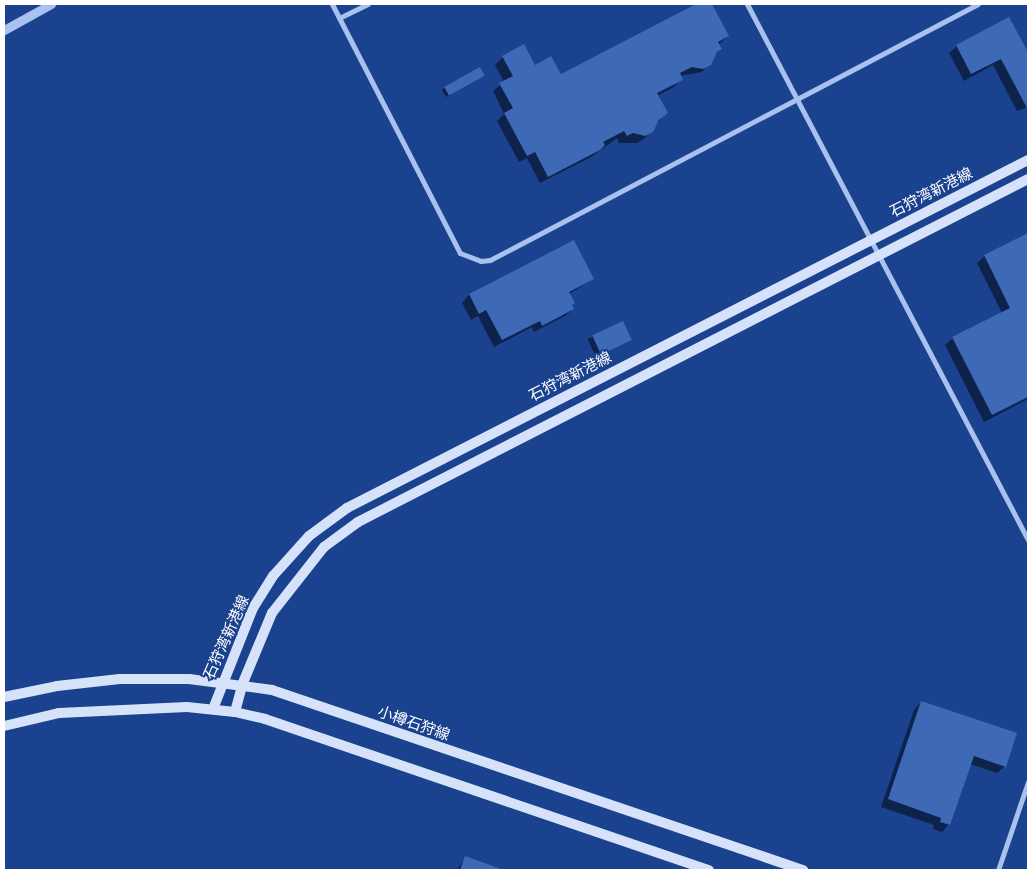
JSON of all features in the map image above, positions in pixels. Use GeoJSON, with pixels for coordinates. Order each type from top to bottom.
{"type":"FeatureCollection","features":[{"type":"Feature","properties":{"kind":"main road","name":"石狩湾新港線"},"geometry":{"type":"LineString","coordinates":[[213,709],[221,683],[253,608],[273,576],[309,536],[347,508],[1028,160]]}},
{"type":"Feature","properties":{"kind":"main road"},"geometry":{"type":"LineString","coordinates":[[235,712],[242,685],[272,613],[293,582],[324,546],[358,522],[1028,179]]}},
{"type":"Feature","properties":{"kind":"main road","name":"小樽石狩線"},"geometry":{"type":"LineString","coordinates":[[4,697],[57,686],[120,679],[190,679],[272,690],[802,870]]}},
{"type":"Feature","properties":{"kind":"main road"},"geometry":{"type":"LineString","coordinates":[[4,726],[59,713],[187,706],[235,712],[265,719],[709,870]]}},
{"type":"Feature","properties":{"kind":"street"},"geometry":{"type":"LineString","coordinates":[[4,30],[51,4]]}},
{"type":"Feature","properties":{"kind":"street"},"geometry":{"type":"LineString","coordinates":[[332,4],[460,253],[481,261],[490,260],[978,4]]}},
{"type":"Feature","properties":{"kind":"street"},"geometry":{"type":"LineString","coordinates":[[339,18],[368,4]]}},
{"type":"Feature","properties":{"kind":"street"},"geometry":{"type":"LineString","coordinates":[[747,4],[869,241],[1028,540]]}},
{"type":"Feature","properties":{"kind":"street"},"geometry":{"type":"LineString","coordinates":[[998,870],[1028,782]]}},
{"type":"Feature","properties":{"kind":"building"},"geometry":{"type":"Polygon","coordinates":[[[696,4],[712,4],[729,36],[718,42],[722,49],[717,52],[711,65],[703,69],[692,67],[680,73],[683,80],[657,93],[668,113],[659,120],[653,132],[645,136],[633,133],[627,136],[624,131],[603,142],[605,145],[600,150],[548,177],[535,152],[527,156],[504,113],[513,108],[499,83],[513,76],[502,56],[524,44],[535,65],[551,56],[561,74],[696,4]]]}},
{"type":"Feature","properties":{"kind":"building"},"geometry":{"type":"Polygon","coordinates":[[[1009,17],[1028,52],[1028,110],[1001,59],[971,74],[956,45],[1009,17]]]}},
{"type":"Feature","properties":{"kind":"building"},"geometry":{"type":"Polygon","coordinates":[[[480,67],[485,76],[449,96],[444,87],[480,67]]]}},
{"type":"Feature","properties":{"kind":"building"},"geometry":{"type":"Polygon","coordinates":[[[1028,233],[1028,397],[992,415],[952,337],[1010,308],[984,255],[1028,233]]]}},
{"type":"Feature","properties":{"kind":"building"},"geometry":{"type":"Polygon","coordinates":[[[574,240],[594,279],[569,292],[575,303],[572,305],[574,309],[542,326],[540,321],[502,340],[486,310],[479,314],[469,294],[574,240]]]}},
{"type":"Feature","properties":{"kind":"building"},"geometry":{"type":"Polygon","coordinates":[[[623,321],[632,340],[601,354],[592,335],[623,321]]]}},
{"type":"Feature","properties":{"kind":"building"},"geometry":{"type":"Polygon","coordinates":[[[921,701],[1017,733],[1006,767],[974,756],[950,825],[940,822],[941,818],[888,799],[921,701]]]}},
{"type":"Feature","properties":{"kind":"building"},"geometry":{"type":"Polygon","coordinates":[[[465,856],[501,869],[460,870],[465,856]]]}}]}
